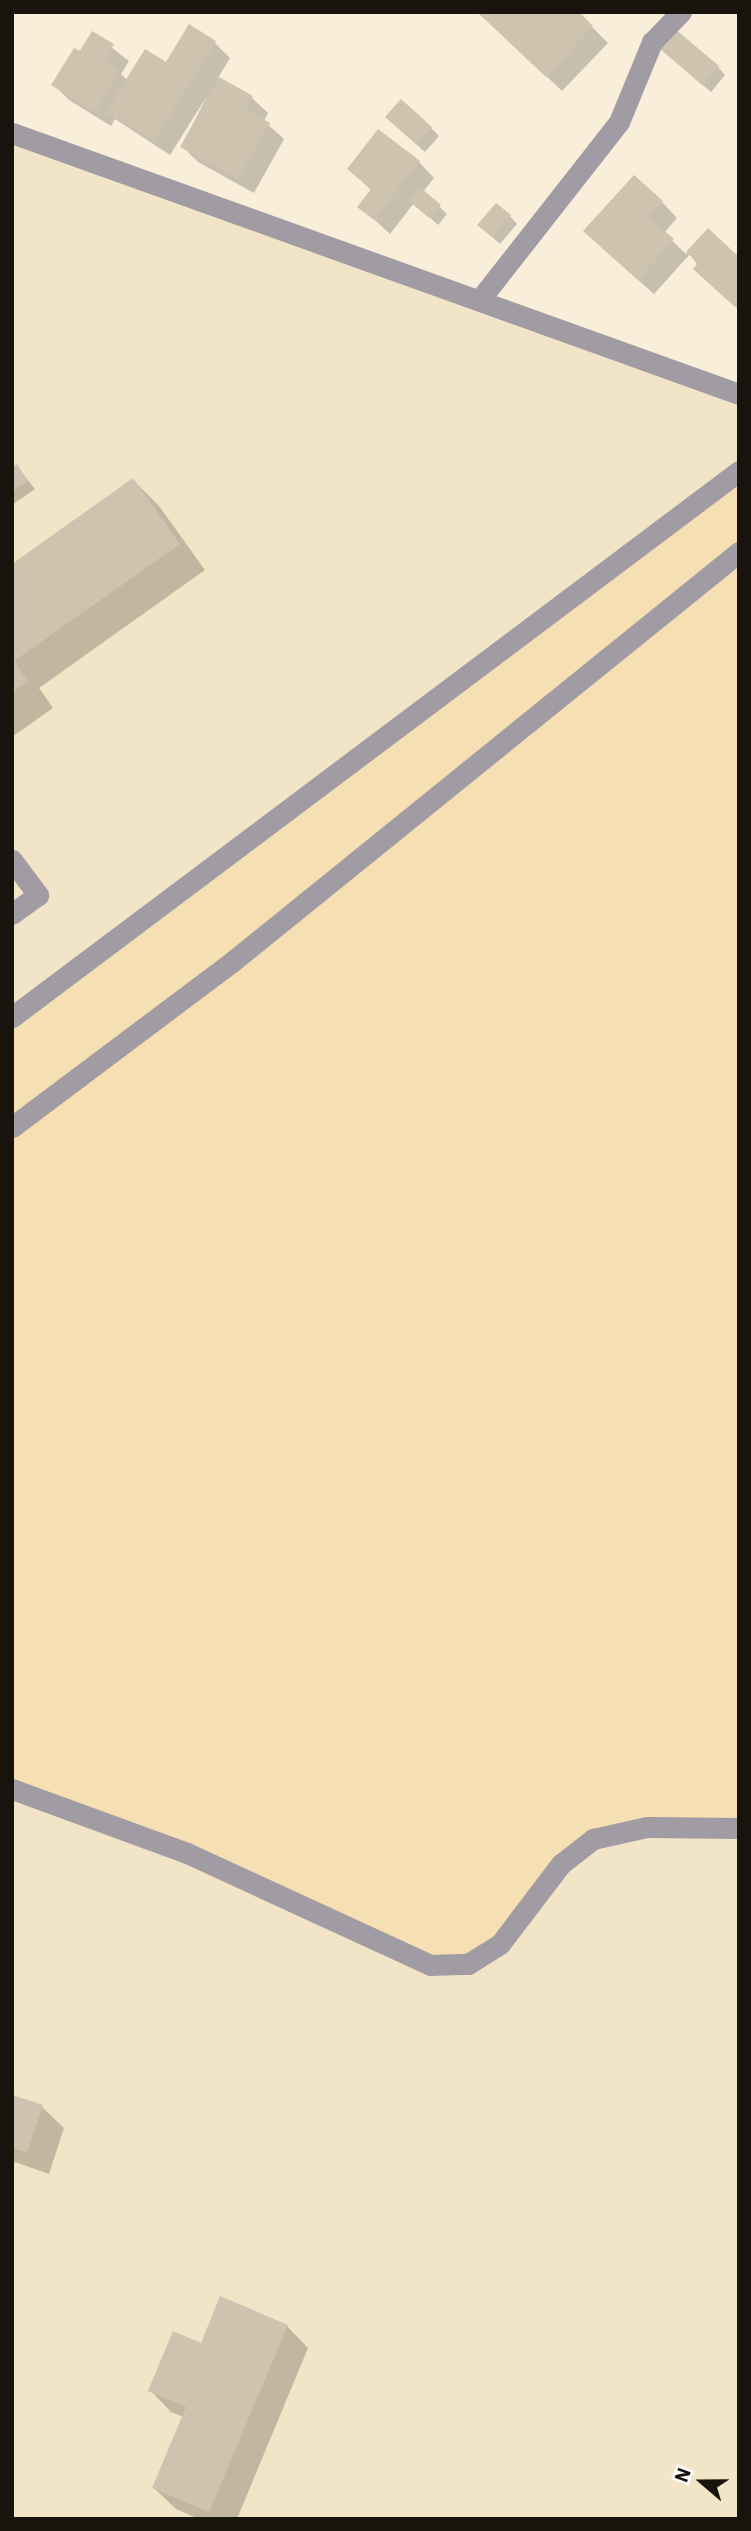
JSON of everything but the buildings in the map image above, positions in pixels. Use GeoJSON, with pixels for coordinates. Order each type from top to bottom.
{"type":"FeatureCollection","features":[{"type":"Feature","properties":{"kind":"street"},"geometry":{"type":"LineString","coordinates":[[481,298],[619,122],[652,42],[681,12]]}},
{"type":"Feature","properties":{"kind":"street"},"geometry":{"type":"LineString","coordinates":[[12,133],[481,298],[739,394]]}},
{"type":"Feature","properties":{"kind":"street"},"geometry":{"type":"LineString","coordinates":[[12,1017],[739,471]]}},
{"type":"Feature","properties":{"kind":"street"},"geometry":{"type":"LineString","coordinates":[[12,1127],[233,961],[739,552]]}},
{"type":"Feature","properties":{"kind":"street"},"geometry":{"type":"LineString","coordinates":[[12,860],[37,895],[12,915]]}},
{"type":"Feature","properties":{"kind":"street"},"geometry":{"type":"LineString","coordinates":[[12,1790],[187,1853],[430,1965],[467,1964],[500,1944],[561,1864],[593,1839],[647,1827],[739,1828]]}},
{"type":"Feature","properties":{"kind":"shaded area"},"geometry":{"type":"Polygon","coordinates":[[[12,133],[739,394],[739,471],[12,1017],[12,133]]]}},
{"type":"Feature","properties":{"kind":"shaded area"},"geometry":{"type":"Polygon","coordinates":[[[739,471],[739,1828],[593,1839],[500,1944],[430,1965],[12,1789],[12,1017],[739,471]]]}},
{"type":"Feature","properties":{"kind":"shaded area"},"geometry":{"type":"Polygon","coordinates":[[[12,1789],[593,1839],[739,1828],[739,2519],[12,2519],[12,1789]]]}}]}
